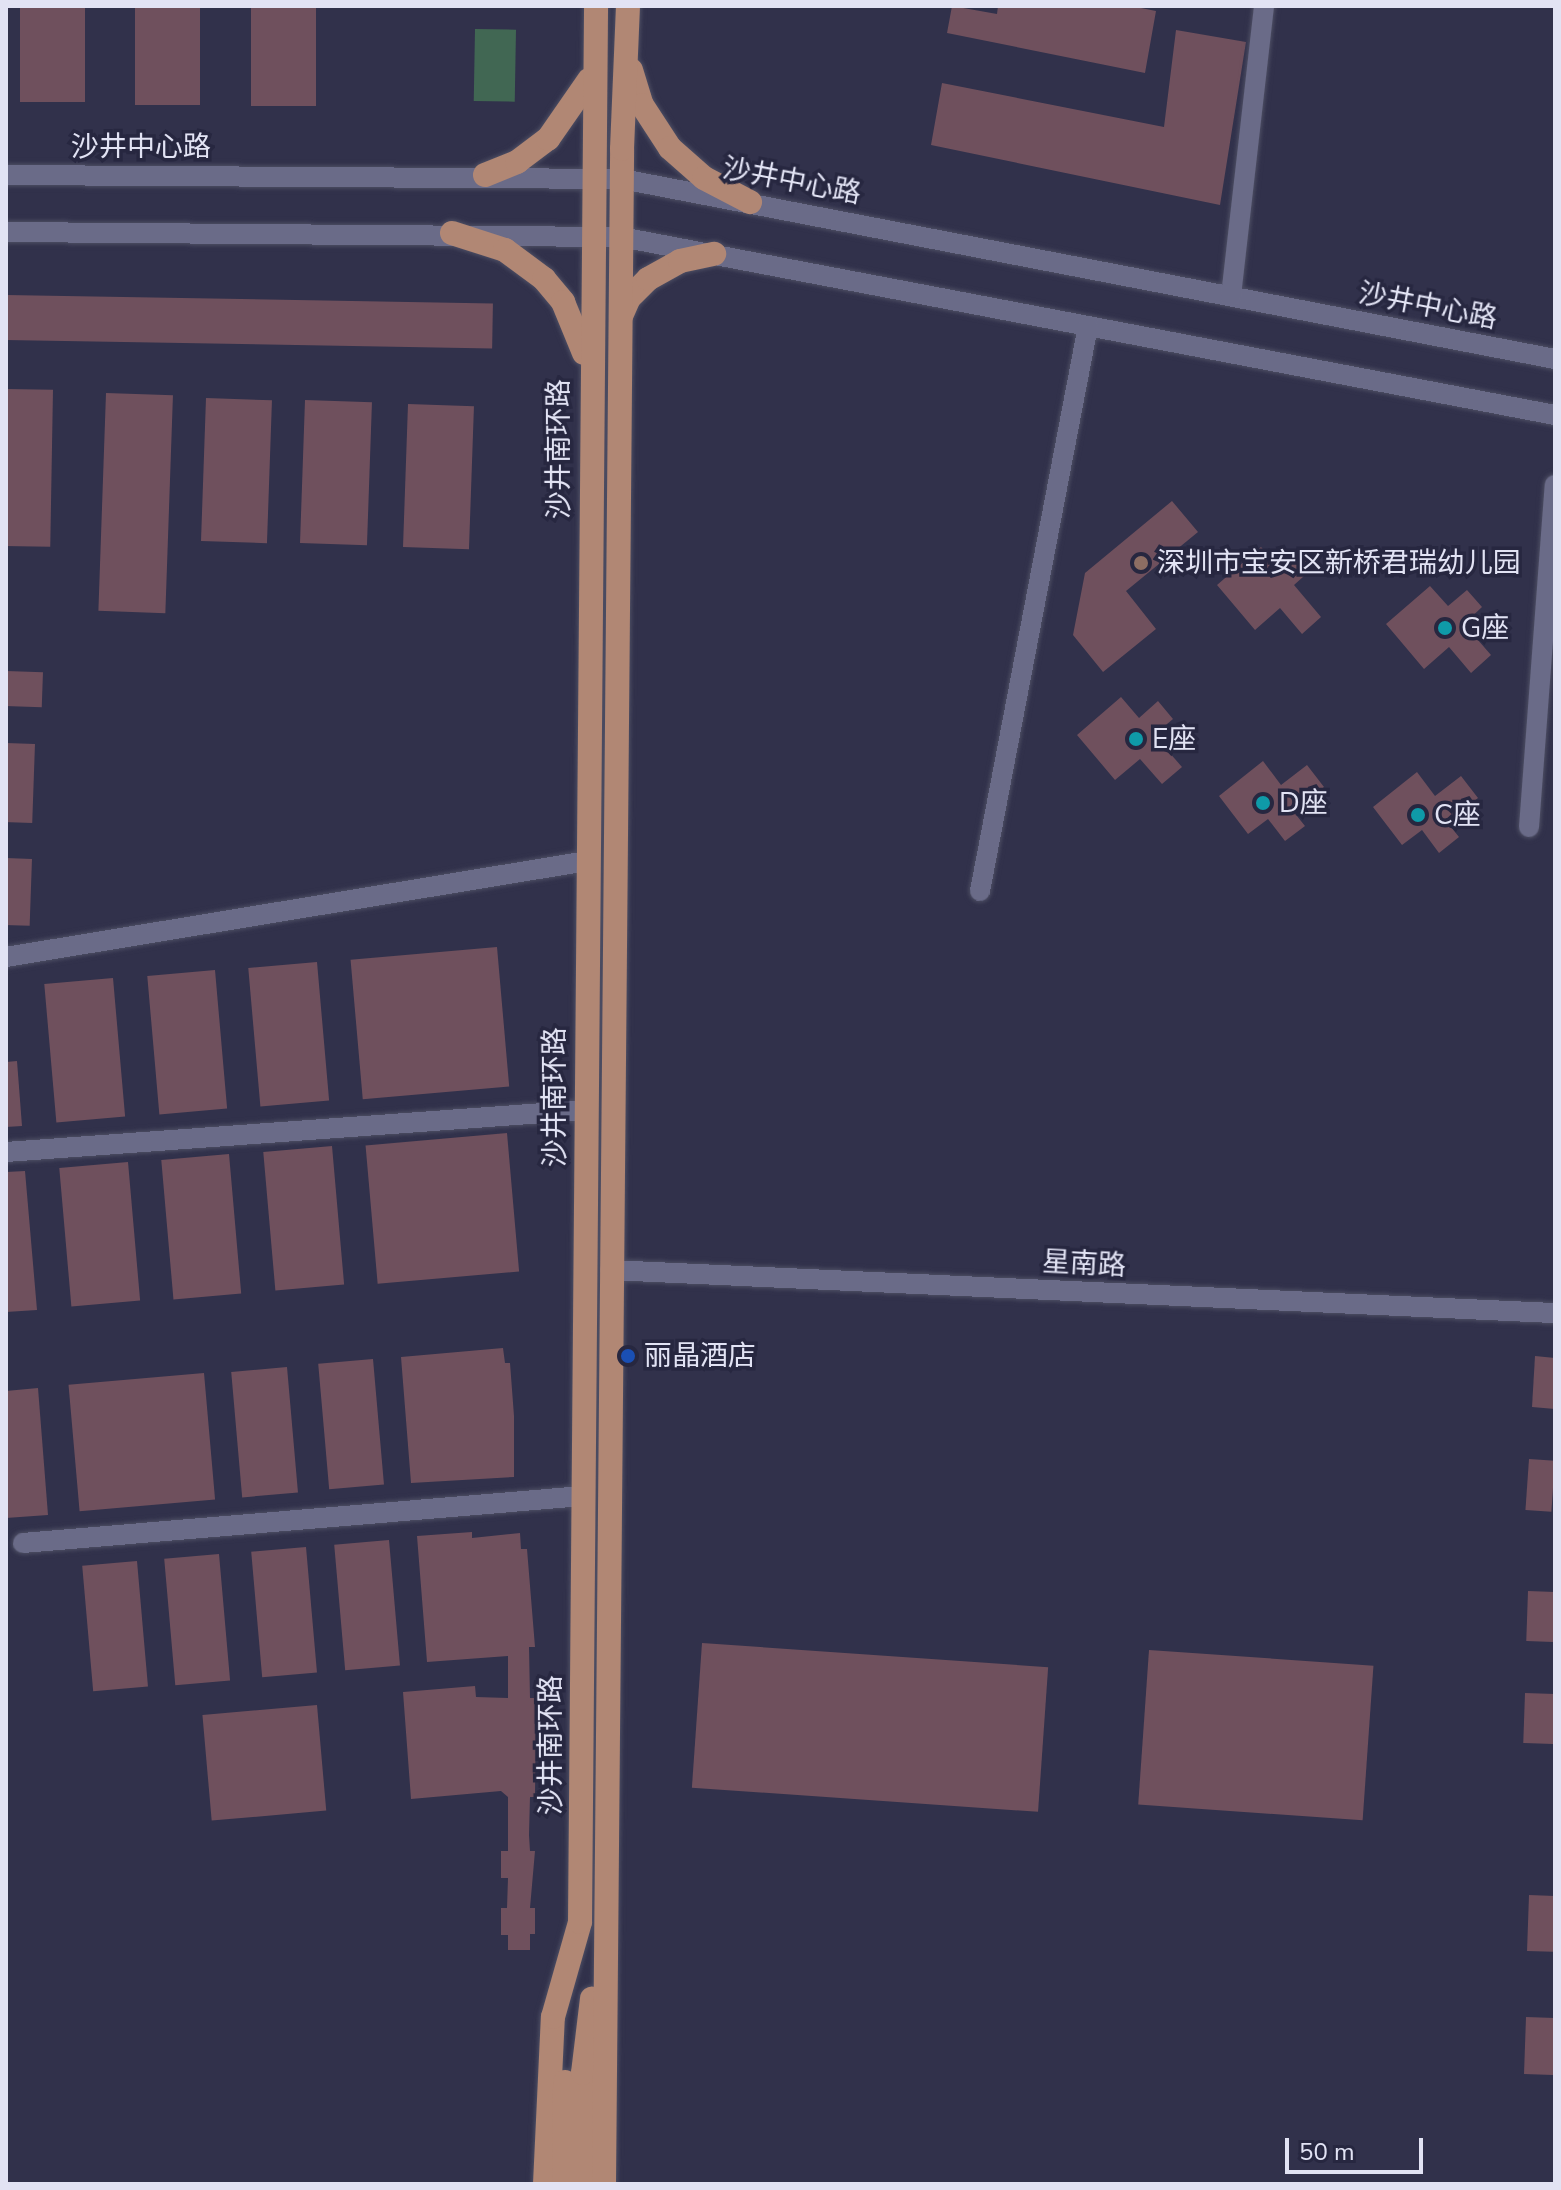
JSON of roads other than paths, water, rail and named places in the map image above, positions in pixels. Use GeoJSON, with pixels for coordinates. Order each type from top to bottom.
{"type":"FeatureCollection","features":[{"type":"Feature","properties":{"kind":"main road","name":"沙井南环路"},"geometry":{"type":"LineString","coordinates":[[596,6],[590,234],[583,1496],[592,1921],[604,2184]]}},
{"type":"Feature","properties":{"kind":"main road","name":"沙井南环路"},"geometry":{"type":"LineString","coordinates":[[545,2184],[553,2017],[592,1921],[610,1270],[621,237],[628,6]]}},
{"type":"Feature","properties":{"kind":"main road"},"geometry":{"type":"LineString","coordinates":[[626,46],[642,105],[670,148],[704,178],[750,202]]}},
{"type":"Feature","properties":{"kind":"main road"},"geometry":{"type":"LineString","coordinates":[[485,175],[517,162],[556,131],[593,70]]}},
{"type":"Feature","properties":{"kind":"main road"},"geometry":{"type":"LineString","coordinates":[[452,233],[492,243],[544,279],[570,316],[589,375]]}},
{"type":"Feature","properties":{"kind":"main road"},"geometry":{"type":"LineString","coordinates":[[620,319],[629,298],[648,279],[680,261],[714,254]]}},
{"type":"Feature","properties":{"kind":"main road"},"geometry":{"type":"LineString","coordinates":[[583,2184],[574,2155],[565,2071],[592,1921]]}},
{"type":"Feature","properties":{"kind":"main road"},"geometry":{"type":"LineString","coordinates":[[564,2184],[574,2155]]}},
{"type":"Feature","properties":{"kind":"street"},"geometry":{"type":"LineString","coordinates":[[1231,296],[1264,6]]}},
{"type":"Feature","properties":{"kind":"street","name":"沙井中心路"},"geometry":{"type":"LineString","coordinates":[[6,175],[485,175],[622,179],[1555,359]]}},
{"type":"Feature","properties":{"kind":"street"},"geometry":{"type":"LineString","coordinates":[[6,232],[590,234],[621,237],[1555,415]]}},
{"type":"Feature","properties":{"kind":"street"},"geometry":{"type":"LineString","coordinates":[[980,891],[1088,326]]}},
{"type":"Feature","properties":{"kind":"street"},"geometry":{"type":"LineString","coordinates":[[1529,827],[1555,485]]}},
{"type":"Feature","properties":{"kind":"street"},"geometry":{"type":"LineString","coordinates":[[6,957],[587,861]]}},
{"type":"Feature","properties":{"kind":"street"},"geometry":{"type":"LineString","coordinates":[[6,1152],[585,1110]]}},
{"type":"Feature","properties":{"kind":"street","name":"星南路"},"geometry":{"type":"LineString","coordinates":[[610,1270],[1555,1313]]}},
{"type":"Feature","properties":{"kind":"street"},"geometry":{"type":"LineString","coordinates":[[23,1543],[583,1496]]}},
{"type":"Feature","properties":{"kind":"place","name":"深圳市宝安区新桥君瑞幼儿园"},"geometry":{"type":"Point","coordinates":[1141,563]}},
{"type":"Feature","properties":{"kind":"place","name":"G座"},"geometry":{"type":"Point","coordinates":[1445,628]}},
{"type":"Feature","properties":{"kind":"place","name":"E座"},"geometry":{"type":"Point","coordinates":[1136,739]}},
{"type":"Feature","properties":{"kind":"place","name":"D座"},"geometry":{"type":"Point","coordinates":[1263,803]}},
{"type":"Feature","properties":{"kind":"place","name":"C座"},"geometry":{"type":"Point","coordinates":[1418,815]}},
{"type":"Feature","properties":{"kind":"place","name":"丽晶酒店"},"geometry":{"type":"Point","coordinates":[628,1356]}}]}
